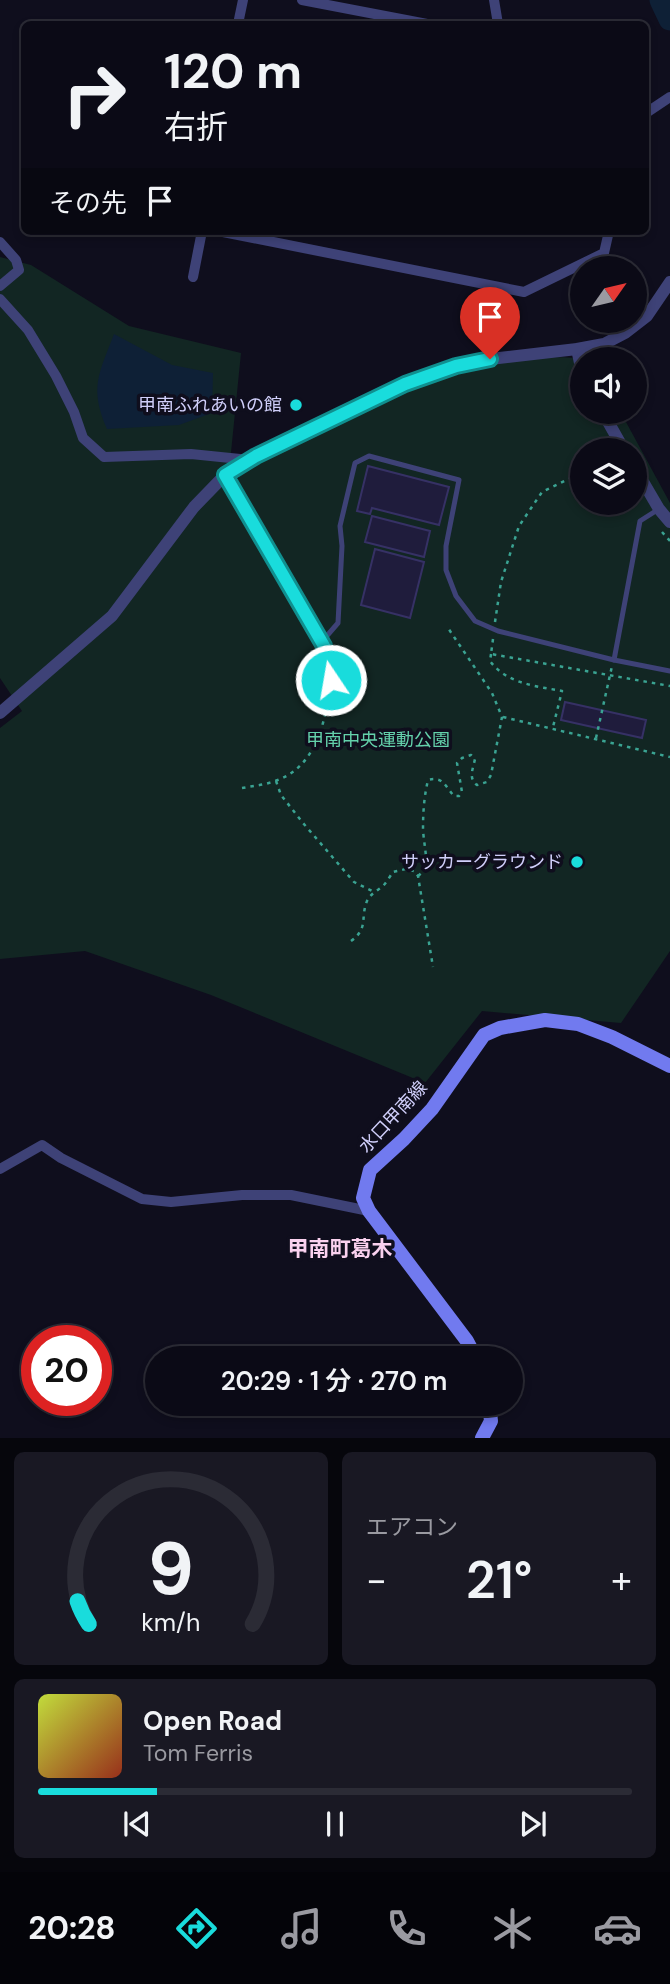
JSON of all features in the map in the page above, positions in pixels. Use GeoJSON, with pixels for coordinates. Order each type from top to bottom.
{"type":"FeatureCollection","features":[{"type":"Feature","properties":{"kind":"main road","name":"水口甲南線"},"geometry":{"type":"LineString","coordinates":[[369,1211],[363,1198],[370,1170],[432,1109],[484,1035],[520,1023],[545,1020],[578,1024],[612,1037],[670,1066]]}},
{"type":"Feature","properties":{"kind":"main road"},"geometry":{"type":"LineString","coordinates":[[369,1211],[469,1346]]}},
{"type":"Feature","properties":{"kind":"main road"},"geometry":{"type":"LineString","coordinates":[[482,1438],[491,1421],[490,1416]]}},
{"type":"Feature","properties":{"kind":"street"},"geometry":{"type":"LineString","coordinates":[[239,21],[243,0]]}},
{"type":"Feature","properties":{"kind":"street"},"geometry":{"type":"LineString","coordinates":[[302,0],[411,21]]}},
{"type":"Feature","properties":{"kind":"street"},"geometry":{"type":"LineString","coordinates":[[494,0],[498,21]]}},
{"type":"Feature","properties":{"kind":"street"},"geometry":{"type":"LineString","coordinates":[[649,111],[670,97]]}},
{"type":"Feature","properties":{"kind":"street"},"geometry":{"type":"LineString","coordinates":[[193,277],[201,235]]}},
{"type":"Feature","properties":{"kind":"street"},"geometry":{"type":"LineString","coordinates":[[238,235],[524,292],[604,253],[608,235]]}},
{"type":"Feature","properties":{"kind":"street"},"geometry":{"type":"LineString","coordinates":[[0,243],[16,261],[19,270],[0,286]]}},
{"type":"Feature","properties":{"kind":"street"},"geometry":{"type":"LineString","coordinates":[[588,347],[604,344],[625,333],[647,316],[670,282]]}},
{"type":"Feature","properties":{"kind":"street"},"geometry":{"type":"LineString","coordinates":[[0,299],[28,330],[56,376],[74,412],[83,438],[104,457],[191,454],[250,460]]}},
{"type":"Feature","properties":{"kind":"street"},"geometry":{"type":"LineString","coordinates":[[0,713],[113,616],[194,507],[225,475],[250,460],[428,375],[490,359],[570,350]]}},
{"type":"Feature","properties":{"kind":"street"},"geometry":{"type":"LineString","coordinates":[[647,488],[670,522]]}},
{"type":"Feature","properties":{"kind":"street"},"geometry":{"type":"LineString","coordinates":[[0,1169],[42,1145],[61,1158],[142,1199],[172,1202],[242,1195],[290,1195],[369,1211]]}},
{"type":"Feature","properties":{"kind":"lane"},"geometry":{"type":"LineString","coordinates":[[324,646],[326,638],[338,623],[342,546],[340,526],[344,502],[355,463],[369,456],[458,480],[446,546],[446,570],[457,596],[475,621],[498,631],[670,671]]}},
{"type":"Feature","properties":{"kind":"lane"},"geometry":{"type":"LineString","coordinates":[[225,475],[324,646],[331,680]]}},
{"type":"Feature","properties":{"kind":"lane"},"geometry":{"type":"LineString","coordinates":[[614,660],[640,521],[659,509]]}},
{"type":"Feature","properties":{"kind":"path"},"geometry":{"type":"LineString","coordinates":[[553,728],[562,691],[511,679],[498,672],[491,661],[491,654],[501,582],[519,526],[542,492],[570,478]]}},
{"type":"Feature","properties":{"kind":"path"},"geometry":{"type":"LineString","coordinates":[[418,876],[426,869],[428,855],[423,832],[423,802],[428,780],[436,778],[444,782],[454,796],[459,796],[462,792],[457,764],[462,758],[471,755],[475,759],[471,777],[473,782],[477,785],[487,782],[491,775],[502,717],[492,694],[448,628]]}},
{"type":"Feature","properties":{"kind":"path"},"geometry":{"type":"LineString","coordinates":[[491,654],[670,686]]}},
{"type":"Feature","properties":{"kind":"path"},"geometry":{"type":"LineString","coordinates":[[596,738],[614,660]]}},
{"type":"Feature","properties":{"kind":"path"},"geometry":{"type":"LineString","coordinates":[[242,788],[276,781],[303,765],[326,717],[331,680]]}},
{"type":"Feature","properties":{"kind":"path"},"geometry":{"type":"LineString","coordinates":[[502,717],[670,757]]}},
{"type":"Feature","properties":{"kind":"path"},"geometry":{"type":"LineString","coordinates":[[276,781],[281,794],[337,863],[354,882],[374,892]]}},
{"type":"Feature","properties":{"kind":"path"},"geometry":{"type":"LineString","coordinates":[[351,940],[360,934],[366,903],[374,892],[383,886],[393,872],[406,869],[414,871],[418,876],[433,967]]}},
{"type":"Feature","properties":{"kind":"green space","name":"甲南中央運動公園"},"geometry":{"type":"Polygon","coordinates":[[[0,257],[31,265],[129,326],[241,353],[227,492],[244,471],[257,462],[412,390],[480,367],[515,360],[570,358],[570,424],[627,424],[635,438],[570,438],[570,515],[647,515],[647,461],[670,503],[670,951],[621,1023],[482,1011],[425,1083],[211,995],[85,951],[0,959],[0,728],[22,711],[0,678],[0,257]]]}},
{"type":"Feature","properties":{"kind":"water"},"geometry":{"type":"Polygon","coordinates":[[[114,334],[172,365],[213,373],[212,413],[179,425],[107,429],[97,391],[100,371],[114,334]]]}},
{"type":"Feature","properties":{"kind":"building"},"geometry":{"type":"Polygon","coordinates":[[[368,466],[449,487],[439,525],[372,508],[370,514],[357,511],[368,466]]]}},
{"type":"Feature","properties":{"kind":"building"},"geometry":{"type":"Polygon","coordinates":[[[372,516],[430,531],[424,557],[365,542],[372,516]]]}},
{"type":"Feature","properties":{"kind":"building"},"geometry":{"type":"Polygon","coordinates":[[[375,549],[424,562],[410,618],[361,605],[375,549]]]}},
{"type":"Feature","properties":{"kind":"building"},"geometry":{"type":"Polygon","coordinates":[[[565,702],[646,720],[642,738],[561,720],[565,702]]]}},
{"type":"Feature","properties":{"kind":"waterway"},"geometry":{"type":"LineString","coordinates":[[661,0],[670,19]]}},
{"type":"Feature","properties":{"kind":"place","name":"甲南ふれあいの館"},"geometry":{"type":"Point","coordinates":[296,405]}},
{"type":"Feature","properties":{"kind":"place","name":"サッカーグラウンド"},"geometry":{"type":"Point","coordinates":[577,862]}},
{"type":"Feature","properties":{"kind":"district","name":"甲南町葛木"},"geometry":{"type":"Point","coordinates":[340,1249]}},
{"type":"Feature","properties":{"kind":"route"},"geometry":{"type":"LineString","coordinates":[[331,680],[324,646],[225,475],[256,456],[405,384],[456,366],[490,359]]}}]}
